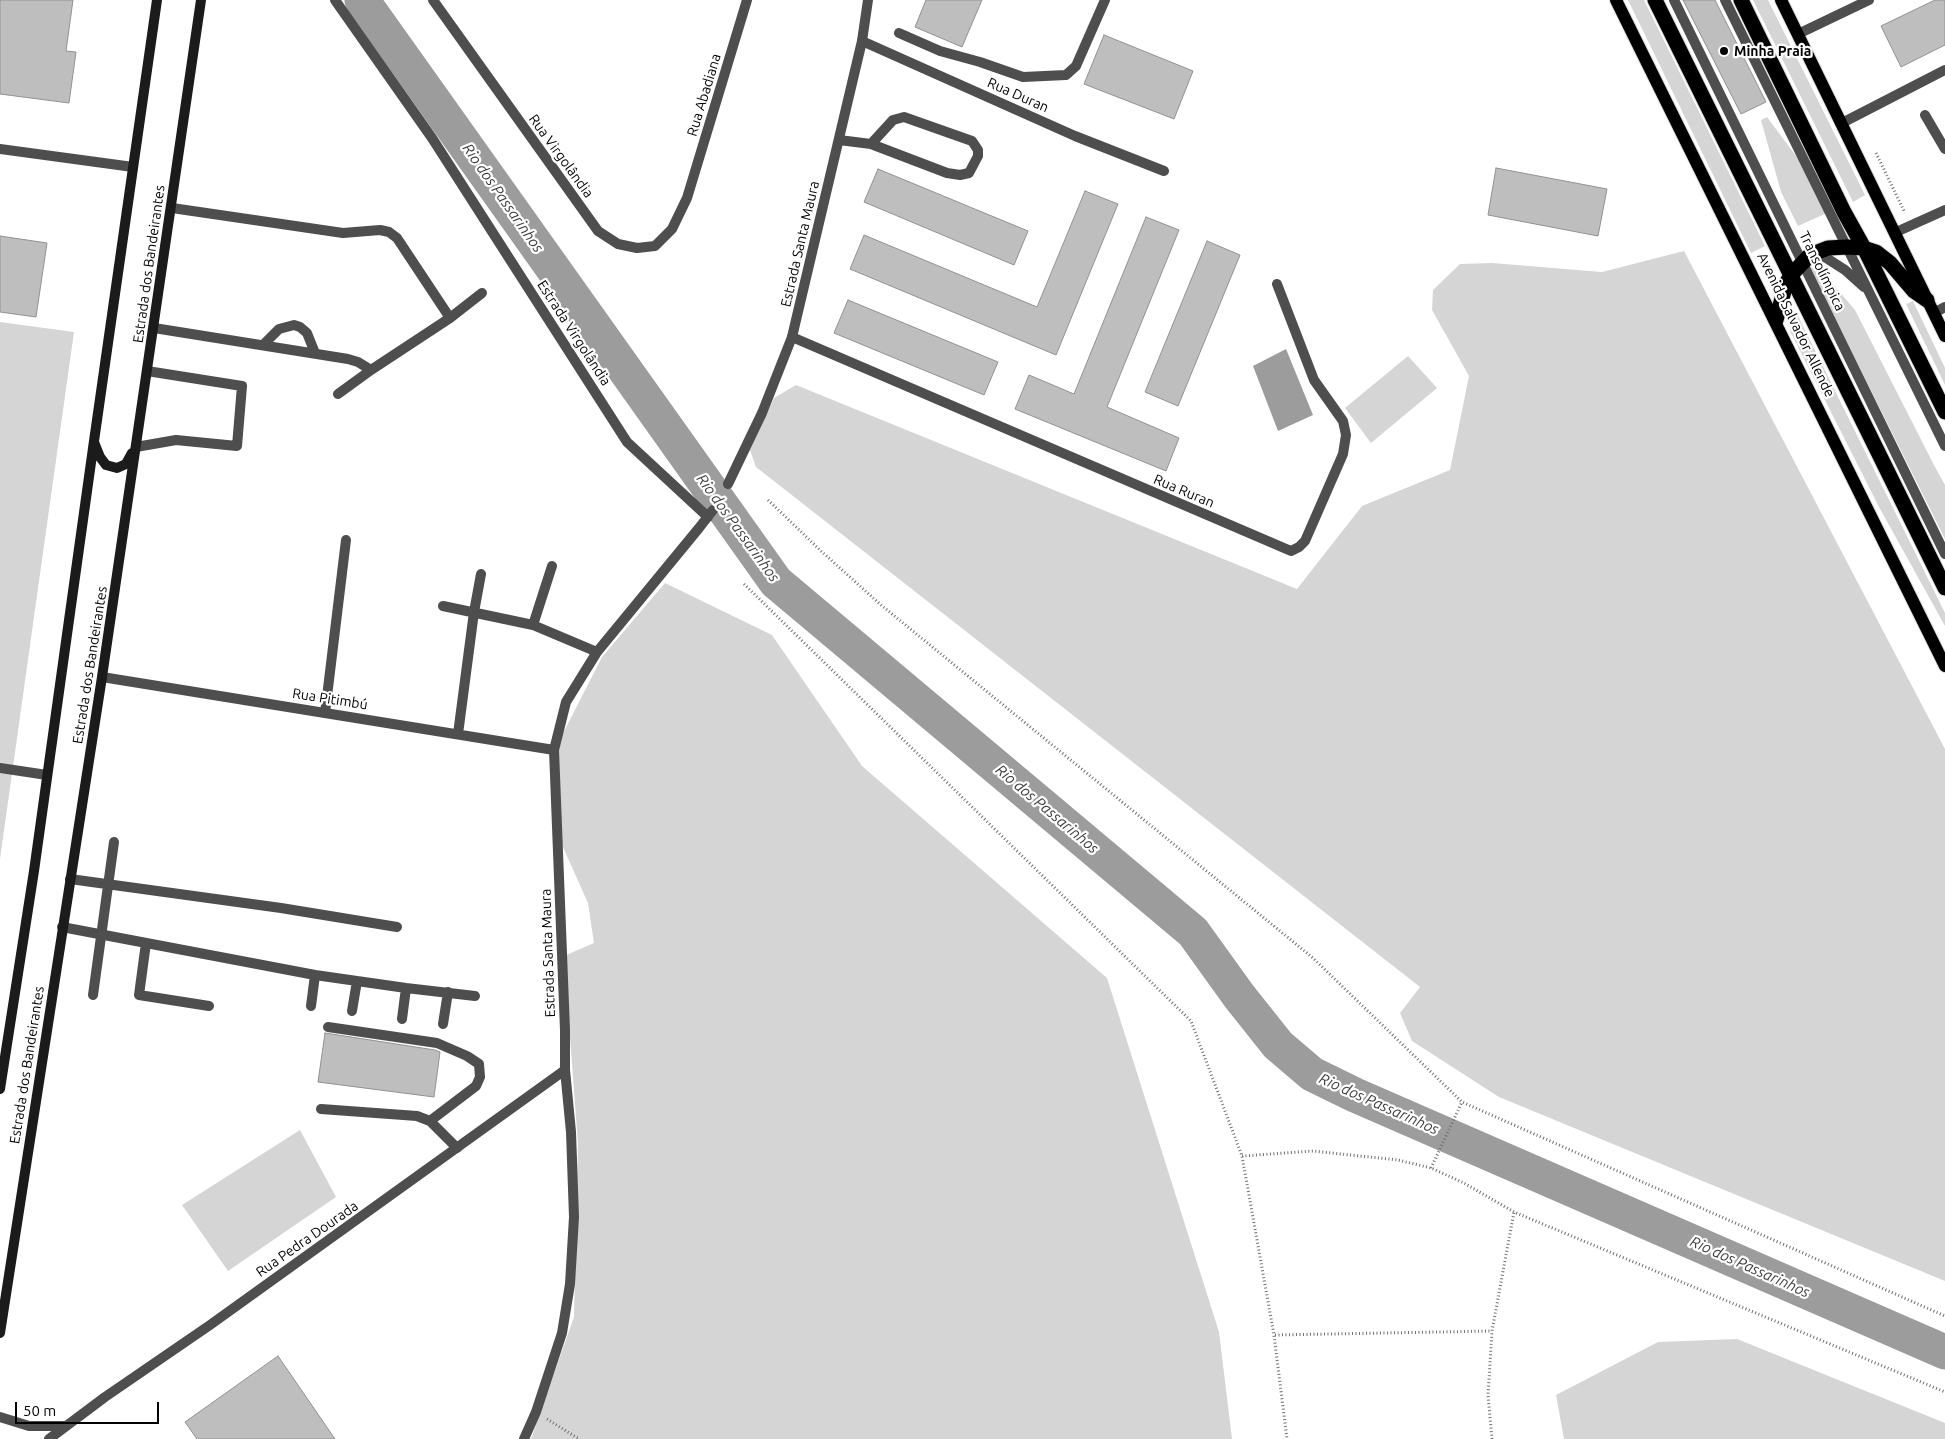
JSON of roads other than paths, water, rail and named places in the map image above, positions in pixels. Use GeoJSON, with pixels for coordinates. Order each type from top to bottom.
{"type":"FeatureCollection","features":[{"type":"Feature","properties":{"kind":"highway","name":"Avenida Salvador Allende"},"geometry":{"type":"LineString","coordinates":[[1655,0],[1945,588]]}},
{"type":"Feature","properties":{"kind":"highway"},"geometry":{"type":"LineString","coordinates":[[1741,0],[1844,212],[1864,248],[1945,412]]}},
{"type":"Feature","properties":{"kind":"highway"},"geometry":{"type":"LineString","coordinates":[[1776,320],[1786,284],[1791,274],[1802,262],[1817,252],[1828,248],[1864,248],[1876,252],[1890,262],[1914,291],[1935,307]]}},
{"type":"Feature","properties":{"kind":"main road","name":"Estrada dos Bandeirantes"},"geometry":{"type":"LineString","coordinates":[[0,1089],[34,871],[158,0]]}},
{"type":"Feature","properties":{"kind":"main road","name":"Estrada dos Bandeirantes"},"geometry":{"type":"LineString","coordinates":[[0,1333],[102,677],[202,0]]}},
{"type":"Feature","properties":{"kind":"main road","name":"Avenida Salvador Allende"},"geometry":{"type":"LineString","coordinates":[[1616,0],[1776,320],[1945,666]]}},
{"type":"Feature","properties":{"kind":"main road"},"geometry":{"type":"LineString","coordinates":[[1781,0],[1894,233],[1935,307],[1945,336]]}},
{"type":"Feature","properties":{"kind":"main road"},"geometry":{"type":"LineString","coordinates":[[94,441],[100,457],[106,465],[117,468],[126,464],[136,447]]}},
{"type":"Feature","properties":{"kind":"main road"},"geometry":{"type":"LineString","coordinates":[[0,1295],[8,1285]]}},
{"type":"Feature","properties":{"kind":"street","name":"Estrada Virgolândia"},"geometry":{"type":"LineString","coordinates":[[334,0],[432,138],[627,442],[711,513]]}},
{"type":"Feature","properties":{"kind":"street","name":"Rua Virgolândia"},"geometry":{"type":"LineString","coordinates":[[433,0],[598,231],[618,244],[637,248],[655,246],[672,229],[687,198]]}},
{"type":"Feature","properties":{"kind":"street","name":"Rua Abadiana"},"geometry":{"type":"LineString","coordinates":[[687,198],[747,0]]}},
{"type":"Feature","properties":{"kind":"street","name":"Estrada Santa Maura"},"geometry":{"type":"LineString","coordinates":[[728,484],[762,413],[792,337],[862,41],[868,0]]}},
{"type":"Feature","properties":{"kind":"street"},"geometry":{"type":"LineString","coordinates":[[899,33],[940,51],[1023,77],[1066,75],[1076,66],[1105,0]]}},
{"type":"Feature","properties":{"kind":"street","name":"Transolímpica"},"geometry":{"type":"LineString","coordinates":[[1674,0],[1945,554]]}},
{"type":"Feature","properties":{"kind":"street"},"geometry":{"type":"LineString","coordinates":[[1725,0],[1945,446]]}},
{"type":"Feature","properties":{"kind":"street"},"geometry":{"type":"LineString","coordinates":[[1798,34],[1869,0]]}},
{"type":"Feature","properties":{"kind":"street","name":"Rua Duran"},"geometry":{"type":"LineString","coordinates":[[862,41],[1075,136],[1164,171]]}},
{"type":"Feature","properties":{"kind":"street"},"geometry":{"type":"LineString","coordinates":[[1842,123],[1945,70]]}},
{"type":"Feature","properties":{"kind":"street"},"geometry":{"type":"LineString","coordinates":[[1925,114],[1945,150]]}},
{"type":"Feature","properties":{"kind":"street"},"geometry":{"type":"LineString","coordinates":[[839,140],[871,144],[947,174],[960,175],[969,173],[978,156],[978,150],[972,141],[904,117],[893,120],[871,144]]}},
{"type":"Feature","properties":{"kind":"street"},"geometry":{"type":"LineString","coordinates":[[0,149],[133,167]]}},
{"type":"Feature","properties":{"kind":"street"},"geometry":{"type":"LineString","coordinates":[[172,208],[335,232],[380,230],[389,232],[397,238],[450,318]]}},
{"type":"Feature","properties":{"kind":"street"},"geometry":{"type":"LineString","coordinates":[[1894,233],[1945,210]]}},
{"type":"Feature","properties":{"kind":"street"},"geometry":{"type":"LineString","coordinates":[[1817,252],[1845,270],[1869,291]]}},
{"type":"Feature","properties":{"kind":"street","name":"Rua Ruran"},"geometry":{"type":"LineString","coordinates":[[792,337],[1291,552],[1299,548],[1305,541],[1343,454],[1346,435],[1342,421],[1314,380],[1277,284]]}},
{"type":"Feature","properties":{"kind":"street"},"geometry":{"type":"LineString","coordinates":[[338,394],[450,318],[482,293]]}},
{"type":"Feature","properties":{"kind":"street"},"geometry":{"type":"LineString","coordinates":[[264,345],[279,329],[294,325],[308,333],[315,353]]}},
{"type":"Feature","properties":{"kind":"street"},"geometry":{"type":"LineString","coordinates":[[154,328],[353,360],[371,370]]}},
{"type":"Feature","properties":{"kind":"street"},"geometry":{"type":"LineString","coordinates":[[136,447],[176,440],[237,446],[242,386],[147,371]]}},
{"type":"Feature","properties":{"kind":"street","name":"Estrada Santa Maura"},"geometry":{"type":"LineString","coordinates":[[524,1439],[536,1412],[562,1333],[570,1284],[574,1217],[571,1132],[565,1070],[554,750],[566,702],[597,652],[711,513]]}},
{"type":"Feature","properties":{"kind":"street"},"geometry":{"type":"LineString","coordinates":[[325,712],[346,540]]}},
{"type":"Feature","properties":{"kind":"street"},"geometry":{"type":"LineString","coordinates":[[533,625],[552,566]]}},
{"type":"Feature","properties":{"kind":"street"},"geometry":{"type":"LineString","coordinates":[[458,734],[474,612],[481,574]]}},
{"type":"Feature","properties":{"kind":"street"},"geometry":{"type":"LineString","coordinates":[[443,606],[533,625],[597,652]]}},
{"type":"Feature","properties":{"kind":"street","name":"Rua Pitimbú"},"geometry":{"type":"LineString","coordinates":[[102,677],[554,750]]}},
{"type":"Feature","properties":{"kind":"street"},"geometry":{"type":"LineString","coordinates":[[0,768],[47,775]]}},
{"type":"Feature","properties":{"kind":"street"},"geometry":{"type":"LineString","coordinates":[[93,996],[114,842]]}},
{"type":"Feature","properties":{"kind":"street"},"geometry":{"type":"LineString","coordinates":[[70,879],[272,907],[397,927]]}},
{"type":"Feature","properties":{"kind":"street"},"geometry":{"type":"LineString","coordinates":[[62,927],[315,975],[475,996]]}},
{"type":"Feature","properties":{"kind":"street"},"geometry":{"type":"LineString","coordinates":[[146,943],[139,995],[209,1006]]}},
{"type":"Feature","properties":{"kind":"street"},"geometry":{"type":"LineString","coordinates":[[311,1006],[315,975]]}},
{"type":"Feature","properties":{"kind":"street"},"geometry":{"type":"LineString","coordinates":[[352,1012],[357,981]]}},
{"type":"Feature","properties":{"kind":"street"},"geometry":{"type":"LineString","coordinates":[[402,1019],[406,988]]}},
{"type":"Feature","properties":{"kind":"street"},"geometry":{"type":"LineString","coordinates":[[443,1024],[448,992]]}},
{"type":"Feature","properties":{"kind":"street"},"geometry":{"type":"LineString","coordinates":[[328,1027],[437,1043],[467,1056],[479,1064],[480,1077],[476,1086],[430,1121]]}},
{"type":"Feature","properties":{"kind":"street","name":"Rua Pedra Dourada"},"geometry":{"type":"LineString","coordinates":[[49,1439],[64,1426],[226,1314],[565,1070]]}},
{"type":"Feature","properties":{"kind":"street"},"geometry":{"type":"LineString","coordinates":[[321,1109],[417,1116],[430,1121],[457,1148]]}},
{"type":"Feature","properties":{"kind":"street"},"geometry":{"type":"LineString","coordinates":[[0,1417],[29,1426],[64,1426]]}},
{"type":"Feature","properties":{"kind":"waterway","name":"Rio dos Passarinhos"},"geometry":{"type":"LineString","coordinates":[[362,0],[776,582],[1193,932],[1239,996],[1278,1045],[1312,1074],[1355,1095],[1945,1352]]}},
{"type":"Feature","properties":{"kind":"place","name":"Minha Praia"},"geometry":{"type":"Point","coordinates":[1724,51]}}]}
